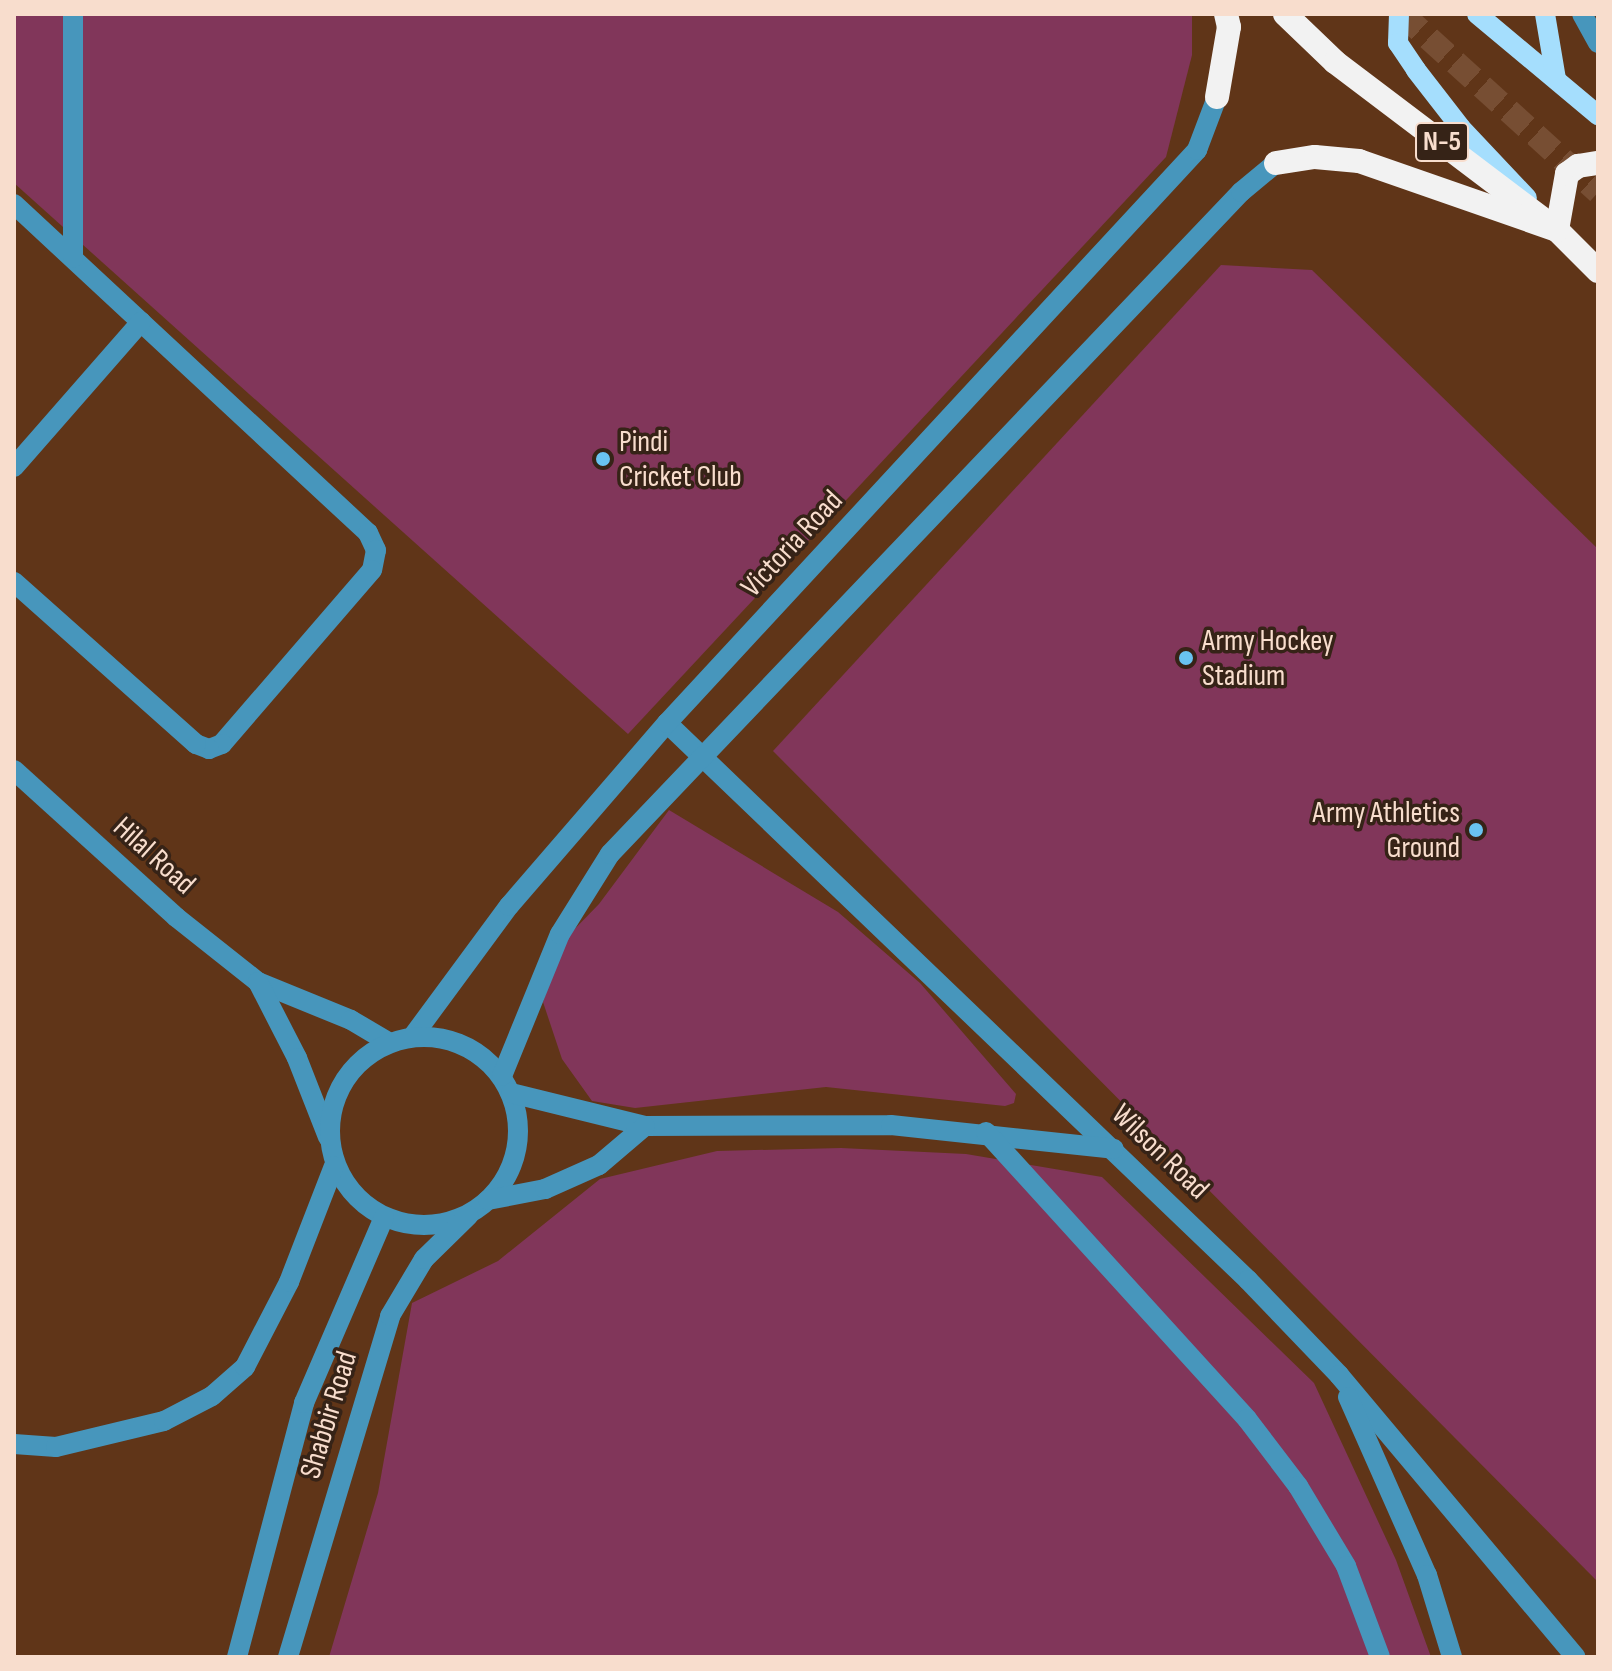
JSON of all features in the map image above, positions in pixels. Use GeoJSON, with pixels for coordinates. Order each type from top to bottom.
{"type":"FeatureCollection","features":[{"type":"Feature","properties":{"kind":"highway"},"geometry":{"type":"LineString","coordinates":[[1217,97],[1229,27],[1226,14]]}},
{"type":"Feature","properties":{"kind":"highway","name":"N-5"},"geometry":{"type":"LineString","coordinates":[[1285,14],[1335,62],[1557,230],[1598,271]]}},
{"type":"Feature","properties":{"kind":"highway"},"geometry":{"type":"LineString","coordinates":[[1276,163],[1315,157],[1359,161],[1557,230],[1567,174],[1578,166],[1598,163]]}},
{"type":"Feature","properties":{"kind":"main road"},"geometry":{"type":"LineString","coordinates":[[1399,14],[1398,43],[1416,70],[1461,128],[1557,230]]}},
{"type":"Feature","properties":{"kind":"main road"},"geometry":{"type":"LineString","coordinates":[[1477,14],[1598,115]]}},
{"type":"Feature","properties":{"kind":"main road"},"geometry":{"type":"LineString","coordinates":[[1545,14],[1556,79]]}},
{"type":"Feature","properties":{"kind":"street"},"geometry":{"type":"LineString","coordinates":[[73,14],[73,258]]}},
{"type":"Feature","properties":{"kind":"street"},"geometry":{"type":"LineString","coordinates":[[1582,14],[1598,43]]}},
{"type":"Feature","properties":{"kind":"street","name":"Victoria Road"},"geometry":{"type":"LineString","coordinates":[[413,1036],[509,906],[667,723],[1197,150],[1217,97]]}},
{"type":"Feature","properties":{"kind":"street"},"geometry":{"type":"LineString","coordinates":[[506,1084],[560,934],[610,854],[701,753],[1241,192],[1276,163]]}},
{"type":"Feature","properties":{"kind":"street"},"geometry":{"type":"LineString","coordinates":[[14,204],[368,533],[376,550],[372,570],[222,744],[209,749],[196,744],[14,582]]}},
{"type":"Feature","properties":{"kind":"street"},"geometry":{"type":"LineString","coordinates":[[14,467],[141,322]]}},
{"type":"Feature","properties":{"kind":"street","name":"Wilson Road"},"geometry":{"type":"LineString","coordinates":[[667,723],[1114,1149],[1339,1375],[1576,1657]]}},
{"type":"Feature","properties":{"kind":"street","name":"Hilal Road"},"geometry":{"type":"LineString","coordinates":[[14,770],[176,917],[258,982],[351,1020],[388,1042]]}},
{"type":"Feature","properties":{"kind":"street","name":"Hilal Road"},"geometry":{"type":"LineString","coordinates":[[258,982],[297,1058],[328,1137]]}},
{"type":"Feature","properties":{"kind":"street"},"geometry":{"type":"LineString","coordinates":[[413,1036],[446,1039],[477,1052],[506,1084],[518,1131],[511,1169],[488,1200],[471,1213],[428,1226],[384,1217],[354,1197],[334,1166],[328,1137],[342,1080],[388,1042],[413,1036]]}},
{"type":"Feature","properties":{"kind":"street"},"geometry":{"type":"LineString","coordinates":[[506,1084],[645,1126],[891,1125],[986,1132],[1114,1149]]}},
{"type":"Feature","properties":{"kind":"street"},"geometry":{"type":"LineString","coordinates":[[488,1200],[545,1189],[599,1165],[645,1126]]}},
{"type":"Feature","properties":{"kind":"street"},"geometry":{"type":"LineString","coordinates":[[986,1132],[1247,1419],[1298,1486],[1346,1566],[1380,1657]]}},
{"type":"Feature","properties":{"kind":"street"},"geometry":{"type":"LineString","coordinates":[[14,1444],[56,1447],[164,1421],[212,1396],[245,1367],[289,1282],[334,1166]]}},
{"type":"Feature","properties":{"kind":"street","name":"Shabbir Road"},"geometry":{"type":"LineString","coordinates":[[288,1657],[390,1316],[424,1259],[471,1213]]}},
{"type":"Feature","properties":{"kind":"street","name":"Shabbir Road"},"geometry":{"type":"LineString","coordinates":[[237,1657],[304,1403],[384,1217]]}},
{"type":"Feature","properties":{"kind":"street"},"geometry":{"type":"LineString","coordinates":[[1339,1375],[1427,1575],[1452,1657]]}},
{"type":"Feature","properties":{"kind":"shaded area","name":"Pindi Cricket Club"},"geometry":{"type":"Polygon","coordinates":[[[14,14],[1192,14],[1192,55],[1166,157],[628,734],[14,183],[14,14]]]}},
{"type":"Feature","properties":{"kind":"shaded area"},"geometry":{"type":"Polygon","coordinates":[[[1221,265],[1312,270],[1598,549],[1598,1582],[773,751],[1221,265]]]}},
{"type":"Feature","properties":{"kind":"shaded area"},"geometry":{"type":"Polygon","coordinates":[[[669,810],[838,912],[920,983],[1016,1094],[1014,1103],[1005,1106],[826,1087],[635,1108],[592,1101],[562,1059],[543,1002],[563,941],[599,904],[669,810]]]}},
{"type":"Feature","properties":{"kind":"shaded area"},"geometry":{"type":"Polygon","coordinates":[[[841,1148],[966,1154],[1102,1177],[1314,1383],[1396,1560],[1431,1657],[329,1657],[378,1493],[412,1303],[498,1261],[600,1179],[717,1151],[841,1148]]]}},
{"type":"Feature","properties":{"kind":"tunnel"},"geometry":{"type":"LineString","coordinates":[[1402,14],[1598,192]]}},
{"type":"Feature","properties":{"kind":"place","name":"Pindi Cricket Club"},"geometry":{"type":"Point","coordinates":[603,459]}},
{"type":"Feature","properties":{"kind":"place","name":"Army Hockey Stadium"},"geometry":{"type":"Point","coordinates":[1186,658]}},
{"type":"Feature","properties":{"kind":"place","name":"Army Athletics Ground"},"geometry":{"type":"Point","coordinates":[1476,830]}}]}
